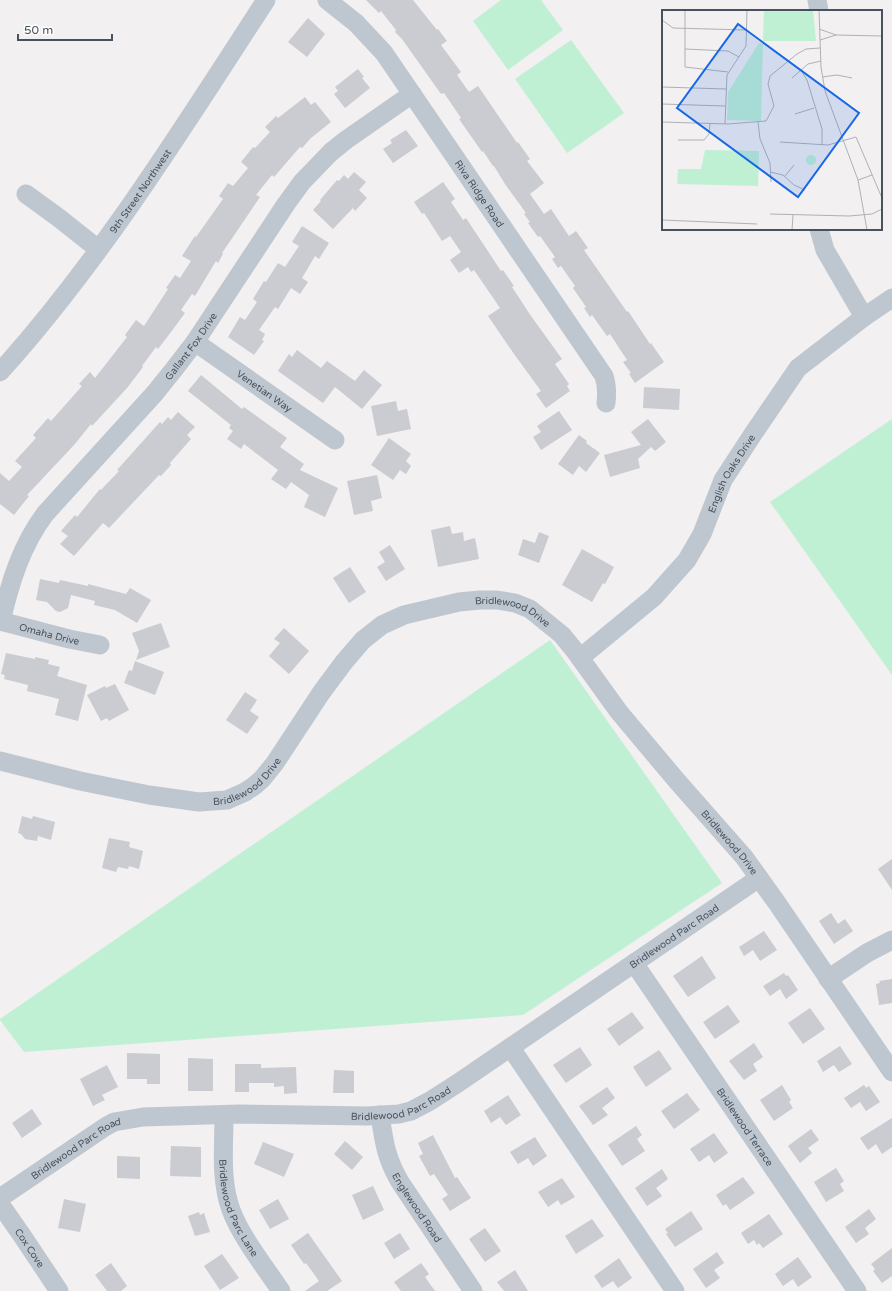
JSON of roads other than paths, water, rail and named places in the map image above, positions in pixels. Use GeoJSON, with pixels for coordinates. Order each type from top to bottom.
{"type":"FeatureCollection","features":[{"type":"Feature","properties":{"kind":"street","name":"9th Street Northwest"},"geometry":{"type":"LineString","coordinates":[[0,372],[48,316],[120,219],[183,127],[266,0]]}},
{"type":"Feature","properties":{"kind":"street","name":"Riva Ridge Road"},"geometry":{"type":"LineString","coordinates":[[327,0],[356,23],[384,53],[604,376],[607,395],[606,403]]}},
{"type":"Feature","properties":{"kind":"street"},"geometry":{"type":"LineString","coordinates":[[817,0],[819,10]]}},
{"type":"Feature","properties":{"kind":"street","name":"Gallant Fox Drive"},"geometry":{"type":"LineString","coordinates":[[0,621],[16,568],[35,528],[45,514],[155,393],[195,342],[302,182],[331,152],[346,140],[412,94]]}},
{"type":"Feature","properties":{"kind":"street"},"geometry":{"type":"LineString","coordinates":[[26,194],[98,249]]}},
{"type":"Feature","properties":{"kind":"street"},"geometry":{"type":"LineString","coordinates":[[819,230],[825,250],[864,317]]}},
{"type":"Feature","properties":{"kind":"street","name":"English Oaks Drive"},"geometry":{"type":"LineString","coordinates":[[580,658],[654,597],[687,560],[702,534],[723,480],[798,368],[864,317],[892,298]]}},
{"type":"Feature","properties":{"kind":"street","name":"Venetian Way"},"geometry":{"type":"LineString","coordinates":[[195,342],[335,440]]}},
{"type":"Feature","properties":{"kind":"street","name":"Bridlewood Drive"},"geometry":{"type":"LineString","coordinates":[[0,761],[80,781],[149,795],[199,802],[227,800],[245,792],[262,779],[275,763],[321,693],[344,662],[372,631],[392,620],[411,613],[459,602],[489,600],[515,603],[530,609],[562,635],[619,712],[744,857],[892,1072]]}},
{"type":"Feature","properties":{"kind":"street","name":"Omaha Drive"},"geometry":{"type":"LineString","coordinates":[[0,621],[100,645]]}},
{"type":"Feature","properties":{"kind":"street","name":"Bridlewood Parc Road"},"geometry":{"type":"LineString","coordinates":[[0,1198],[114,1122],[143,1117],[224,1115],[346,1116],[380,1115],[410,1111],[458,1083],[511,1048],[759,878]]}},
{"type":"Feature","properties":{"kind":"street"},"geometry":{"type":"LineString","coordinates":[[828,979],[867,953],[892,940]]}},
{"type":"Feature","properties":{"kind":"street","name":"Bridlewood Terrace"},"geometry":{"type":"LineString","coordinates":[[634,963],[857,1291]]}},
{"type":"Feature","properties":{"kind":"street"},"geometry":{"type":"LineString","coordinates":[[511,1048],[675,1291]]}},
{"type":"Feature","properties":{"kind":"street","name":"Bridlewood Parc Lane"},"geometry":{"type":"LineString","coordinates":[[224,1115],[223,1165],[230,1208],[242,1234],[281,1291]]}},
{"type":"Feature","properties":{"kind":"street","name":"Englewood Road"},"geometry":{"type":"LineString","coordinates":[[380,1115],[384,1146],[393,1170],[473,1291]]}},
{"type":"Feature","properties":{"kind":"street","name":"Cox Cove"},"geometry":{"type":"LineString","coordinates":[[0,1204],[59,1291]]}}]}
